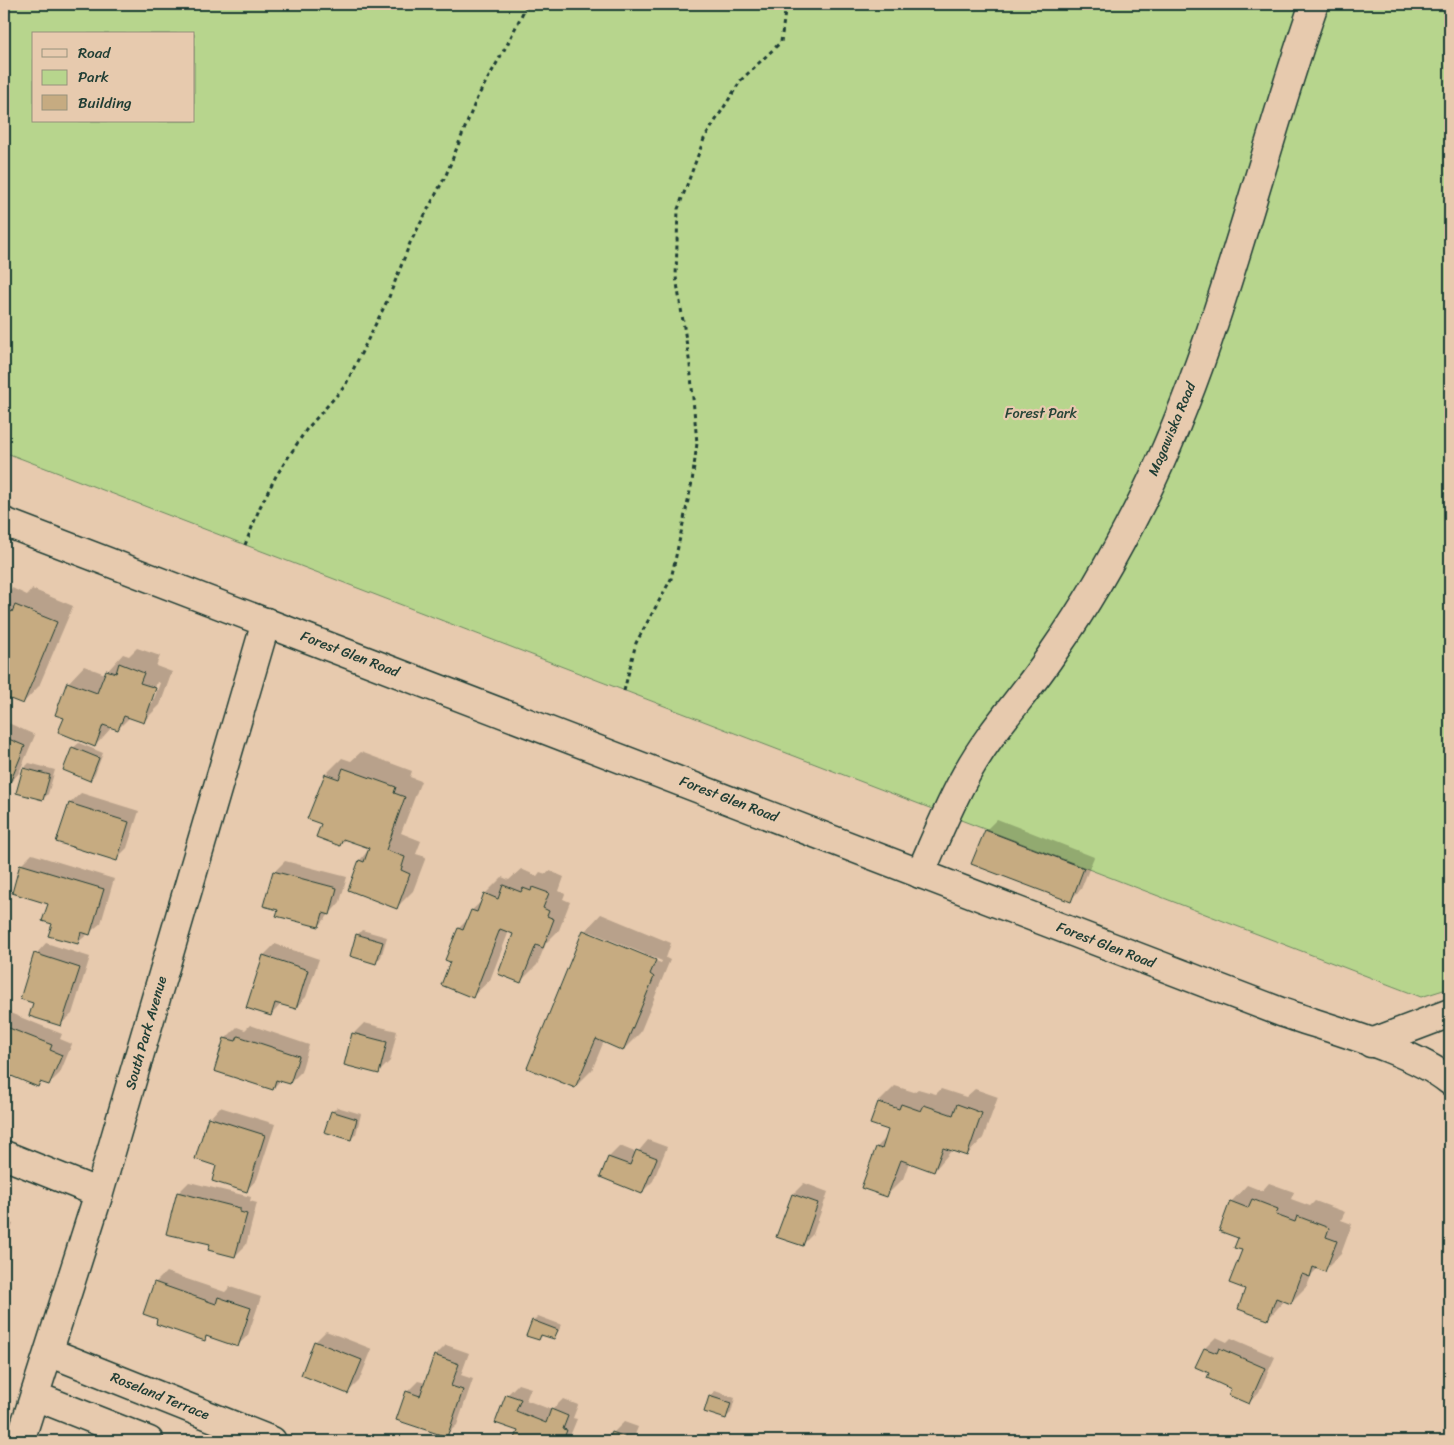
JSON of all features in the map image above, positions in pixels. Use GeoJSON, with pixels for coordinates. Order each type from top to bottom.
{"type":"FeatureCollection","features":[{"type":"Feature","properties":{"kind":"street","name":"Magawiska Road"},"geometry":{"type":"LineString","coordinates":[[920,874],[968,771],[1054,652],[1085,603],[1142,500],[1176,424],[1209,338],[1252,207],[1286,84],[1314,4]]}},
{"type":"Feature","properties":{"kind":"street","name":"Forest Glen Road"},"geometry":{"type":"LineString","coordinates":[[4,522],[1282,1012],[1371,1043],[1436,1070],[1450,1081]]}},
{"type":"Feature","properties":{"kind":"street","name":"South Park Avenue"},"geometry":{"type":"LineString","coordinates":[[20,1441],[99,1193],[266,622]]}},
{"type":"Feature","properties":{"kind":"street"},"geometry":{"type":"LineString","coordinates":[[1371,1043],[1450,1013]]}},
{"type":"Feature","properties":{"kind":"street"},"geometry":{"type":"LineString","coordinates":[[4,1155],[99,1193]]}},
{"type":"Feature","properties":{"kind":"street","name":"Roseland Terrace"},"geometry":{"type":"LineString","coordinates":[[49,1352],[272,1441]]}},
{"type":"Feature","properties":{"kind":"street"},"geometry":{"type":"LineString","coordinates":[[35,1396],[149,1441]]}},
{"type":"Feature","properties":{"kind":"path"},"geometry":{"type":"LineString","coordinates":[[245,545],[260,507],[276,476],[306,430],[345,386],[389,297],[410,243],[446,175],[477,98],[508,43],[526,4]]}},
{"type":"Feature","properties":{"kind":"path"},"geometry":{"type":"LineString","coordinates":[[624,691],[636,643],[671,579],[692,482],[697,443],[690,365],[676,277],[678,209],[704,139],[740,80],[781,42],[786,4]]}},
{"type":"Feature","properties":{"kind":"green space","name":"Forest Park"},"geometry":{"type":"Polygon","coordinates":[[[4,4],[1450,4],[1450,988],[1421,997],[4,452],[4,4]]]}},
{"type":"Feature","properties":{"kind":"building"},"geometry":{"type":"Polygon","coordinates":[[[15,605],[57,622],[23,704],[5,697],[4,701],[4,608],[12,612],[15,605]]]}},
{"type":"Feature","properties":{"kind":"building"},"geometry":{"type":"Polygon","coordinates":[[[119,663],[144,673],[140,683],[156,688],[144,723],[124,716],[118,730],[103,725],[95,747],[58,732],[64,718],[55,715],[67,682],[97,693],[106,670],[116,673],[119,663]]]}},
{"type":"Feature","properties":{"kind":"building"},"geometry":{"type":"Polygon","coordinates":[[[4,737],[25,746],[9,785],[4,783],[4,737]]]}},
{"type":"Feature","properties":{"kind":"building"},"geometry":{"type":"Polygon","coordinates":[[[72,747],[99,758],[90,781],[63,770],[72,747]]]}},
{"type":"Feature","properties":{"kind":"building"},"geometry":{"type":"Polygon","coordinates":[[[23,768],[50,775],[43,800],[16,793],[23,768]]]}},
{"type":"Feature","properties":{"kind":"building"},"geometry":{"type":"Polygon","coordinates":[[[343,768],[396,787],[394,793],[405,797],[386,850],[405,857],[401,870],[410,874],[397,909],[348,890],[359,860],[364,862],[369,848],[343,839],[340,846],[316,837],[321,824],[307,819],[325,774],[339,779],[343,768]]]}},
{"type":"Feature","properties":{"kind":"building"},"geometry":{"type":"Polygon","coordinates":[[[69,803],[129,822],[117,861],[56,842],[69,803]]]}},
{"type":"Feature","properties":{"kind":"building"},"geometry":{"type":"Polygon","coordinates":[[[985,830],[1084,868],[1071,902],[971,864],[985,830]]]}},
{"type":"Feature","properties":{"kind":"building"},"geometry":{"type":"Polygon","coordinates":[[[20,864],[104,889],[90,935],[81,932],[78,944],[48,936],[52,924],[42,921],[48,904],[12,893],[20,864]]]}},
{"type":"Feature","properties":{"kind":"building"},"geometry":{"type":"Polygon","coordinates":[[[273,871],[337,888],[330,915],[323,913],[319,927],[276,916],[278,910],[263,906],[273,871]]]}},
{"type":"Feature","properties":{"kind":"building"},"geometry":{"type":"Polygon","coordinates":[[[503,885],[521,892],[523,888],[531,891],[532,887],[549,893],[543,908],[549,911],[547,916],[554,919],[543,948],[536,945],[521,983],[498,974],[513,934],[500,929],[473,998],[441,985],[450,962],[445,960],[458,928],[463,930],[471,910],[477,912],[484,893],[498,899],[503,885]]]}},
{"type":"Feature","properties":{"kind":"building"},"geometry":{"type":"Polygon","coordinates":[[[583,930],[656,960],[650,974],[654,977],[623,1051],[596,1039],[575,1088],[527,1068],[583,930]]]}},
{"type":"Feature","properties":{"kind":"building"},"geometry":{"type":"Polygon","coordinates":[[[356,934],[383,942],[376,964],[350,956],[356,934]]]}},
{"type":"Feature","properties":{"kind":"building"},"geometry":{"type":"Polygon","coordinates":[[[34,953],[80,968],[61,1026],[29,1016],[33,1003],[20,999],[34,953]]]}},
{"type":"Feature","properties":{"kind":"building"},"geometry":{"type":"Polygon","coordinates":[[[263,955],[308,970],[296,1009],[275,1003],[271,1016],[246,1008],[263,955]]]}},
{"type":"Feature","properties":{"kind":"building"},"geometry":{"type":"Polygon","coordinates":[[[4,1026],[52,1045],[50,1050],[62,1055],[49,1085],[40,1082],[38,1087],[4,1073],[4,1026]]]}},
{"type":"Feature","properties":{"kind":"building"},"geometry":{"type":"Polygon","coordinates":[[[352,1033],[387,1042],[379,1074],[344,1065],[352,1033]]]}},
{"type":"Feature","properties":{"kind":"building"},"geometry":{"type":"Polygon","coordinates":[[[238,1036],[299,1056],[290,1084],[276,1080],[273,1090],[214,1071],[224,1038],[236,1041],[238,1036]]]}},
{"type":"Feature","properties":{"kind":"building"},"geometry":{"type":"Polygon","coordinates":[[[878,1102],[899,1109],[901,1104],[921,1111],[924,1105],[953,1115],[957,1104],[982,1113],[967,1156],[943,1148],[934,1172],[901,1160],[887,1197],[861,1188],[876,1147],[882,1149],[888,1130],[870,1124],[878,1102]]]}},
{"type":"Feature","properties":{"kind":"building"},"geometry":{"type":"Polygon","coordinates":[[[331,1111],[357,1119],[351,1140],[324,1132],[331,1111]]]}},
{"type":"Feature","properties":{"kind":"building"},"geometry":{"type":"Polygon","coordinates":[[[208,1117],[265,1135],[247,1192],[212,1181],[216,1166],[195,1159],[208,1117]]]}},
{"type":"Feature","properties":{"kind":"building"},"geometry":{"type":"Polygon","coordinates":[[[636,1150],[657,1158],[642,1194],[600,1177],[608,1157],[630,1165],[636,1150]]]}},
{"type":"Feature","properties":{"kind":"building"},"geometry":{"type":"Polygon","coordinates":[[[177,1192],[240,1208],[240,1212],[247,1214],[235,1257],[208,1250],[210,1244],[166,1234],[177,1192]]]}},
{"type":"Feature","properties":{"kind":"building"},"geometry":{"type":"Polygon","coordinates":[[[792,1194],[818,1203],[803,1246],[776,1237],[792,1194]]]}},
{"type":"Feature","properties":{"kind":"building"},"geometry":{"type":"Polygon","coordinates":[[[1252,1199],[1278,1209],[1276,1215],[1295,1222],[1297,1216],[1329,1228],[1326,1237],[1337,1241],[1325,1272],[1313,1267],[1310,1277],[1302,1274],[1291,1304],[1276,1298],[1268,1320],[1238,1309],[1245,1289],[1229,1283],[1242,1250],[1234,1248],[1238,1238],[1219,1231],[1230,1201],[1248,1208],[1252,1199]]]}},
{"type":"Feature","properties":{"kind":"building"},"geometry":{"type":"Polygon","coordinates":[[[154,1282],[216,1304],[218,1297],[251,1308],[238,1347],[206,1336],[205,1341],[156,1324],[157,1319],[143,1314],[154,1282]]]}},
{"type":"Feature","properties":{"kind":"building"},"geometry":{"type":"Polygon","coordinates":[[[532,1320],[558,1330],[554,1339],[541,1335],[539,1340],[526,1336],[532,1320]]]}},
{"type":"Feature","properties":{"kind":"building"},"geometry":{"type":"Polygon","coordinates":[[[314,1341],[362,1360],[348,1394],[301,1375],[314,1341]]]}},
{"type":"Feature","properties":{"kind":"building"},"geometry":{"type":"Polygon","coordinates":[[[1204,1348],[1217,1353],[1219,1348],[1265,1368],[1249,1404],[1228,1395],[1231,1389],[1207,1378],[1209,1373],[1195,1367],[1204,1348]]]}},
{"type":"Feature","properties":{"kind":"building"},"geometry":{"type":"Polygon","coordinates":[[[434,1355],[459,1364],[451,1386],[463,1390],[447,1437],[396,1420],[406,1391],[420,1396],[434,1355]]]}},
{"type":"Feature","properties":{"kind":"building"},"geometry":{"type":"Polygon","coordinates":[[[506,1394],[521,1399],[516,1411],[546,1423],[551,1409],[568,1416],[563,1429],[567,1430],[563,1441],[514,1441],[518,1431],[495,1423],[506,1394]]]}},
{"type":"Feature","properties":{"kind":"building"},"geometry":{"type":"Polygon","coordinates":[[[709,1396],[731,1403],[726,1419],[704,1412],[709,1396]]]}},
{"type":"Feature","properties":{"kind":"building"},"geometry":{"type":"Polygon","coordinates":[[[612,1432],[628,1438],[626,1441],[608,1441],[612,1432]]]}}]}
